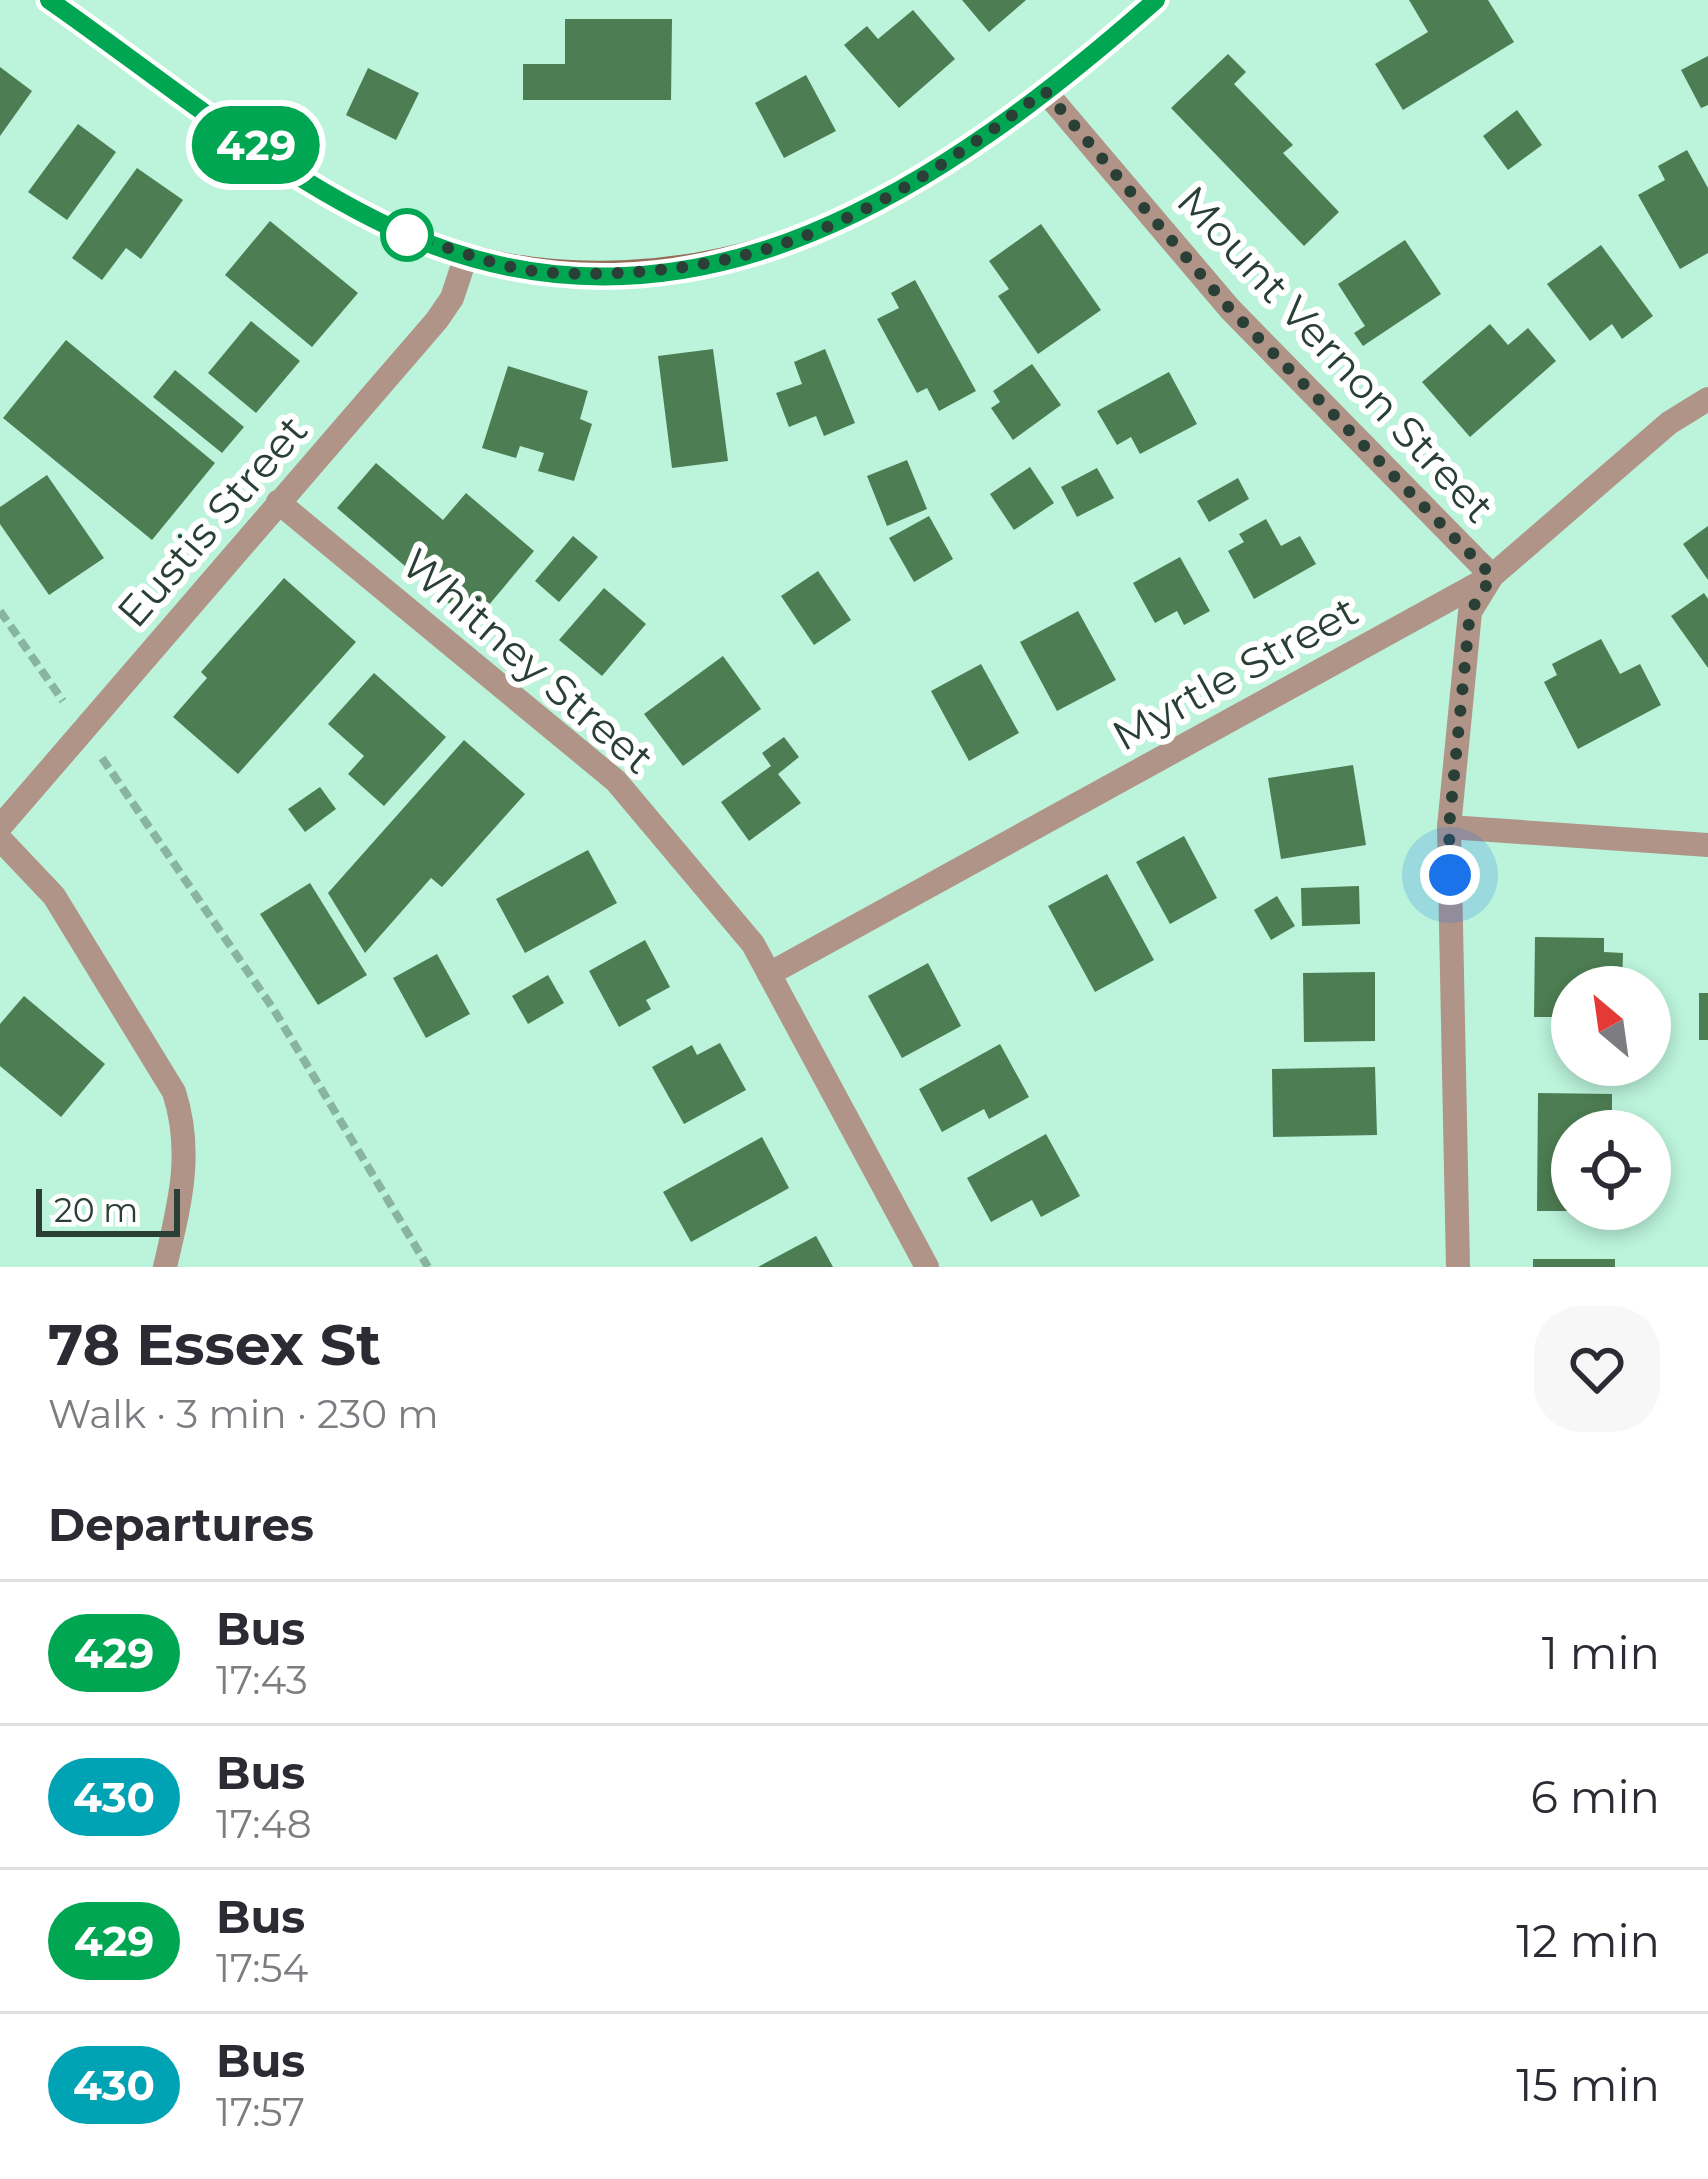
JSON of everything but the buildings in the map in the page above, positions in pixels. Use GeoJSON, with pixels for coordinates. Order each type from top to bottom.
{"type":"FeatureCollection","features":[{"type":"Feature","properties":{"kind":"main road"},"geometry":{"type":"LineString","coordinates":[[49,0],[344,203],[466,256],[578,274],[694,267],[812,237],[896,196],[1045,91],[1156,0]]}},
{"type":"Feature","properties":{"kind":"street","name":"Mount Vernon Street"},"geometry":{"type":"LineString","coordinates":[[1045,91],[1230,309],[1492,576],[1470,612],[1449,827],[1458,1267]]}},
{"type":"Feature","properties":{"kind":"street","name":"Eustis Street"},"geometry":{"type":"LineString","coordinates":[[0,827],[437,320],[452,298],[466,256]]}},
{"type":"Feature","properties":{"kind":"street","name":"Myrtle Street"},"geometry":{"type":"LineString","coordinates":[[770,974],[1492,576],[1669,423],[1708,398]]}},
{"type":"Feature","properties":{"kind":"street","name":"Whitney Street"},"geometry":{"type":"LineString","coordinates":[[278,502],[616,781],[753,944],[927,1267]]}},
{"type":"Feature","properties":{"kind":"street"},"geometry":{"type":"LineString","coordinates":[[1449,827],[1708,845]]}},
{"type":"Feature","properties":{"kind":"street"},"geometry":{"type":"LineString","coordinates":[[0,839],[54,896],[174,1093],[183,1120],[186,1177],[166,1267]]}},
{"type":"Feature","properties":{"kind":"path"},"geometry":{"type":"LineString","coordinates":[[0,611],[262,991],[428,1267]]}},
{"type":"Feature","properties":{"kind":"bus line","name":"429"},"geometry":{"type":"LineString","coordinates":[[49,0],[344,203],[406,234],[466,256],[523,269],[578,274],[694,267],[812,237],[862,214],[913,186],[986,135],[1094,54],[1156,0]]}},
{"type":"Feature","properties":{"kind":"route"},"geometry":{"type":"LineString","coordinates":[[407,235],[523,269],[578,274],[694,267],[749,255],[812,237],[913,186],[1045,91],[1230,309],[1492,576],[1470,612],[1449,827],[1450,875]]}}]}
